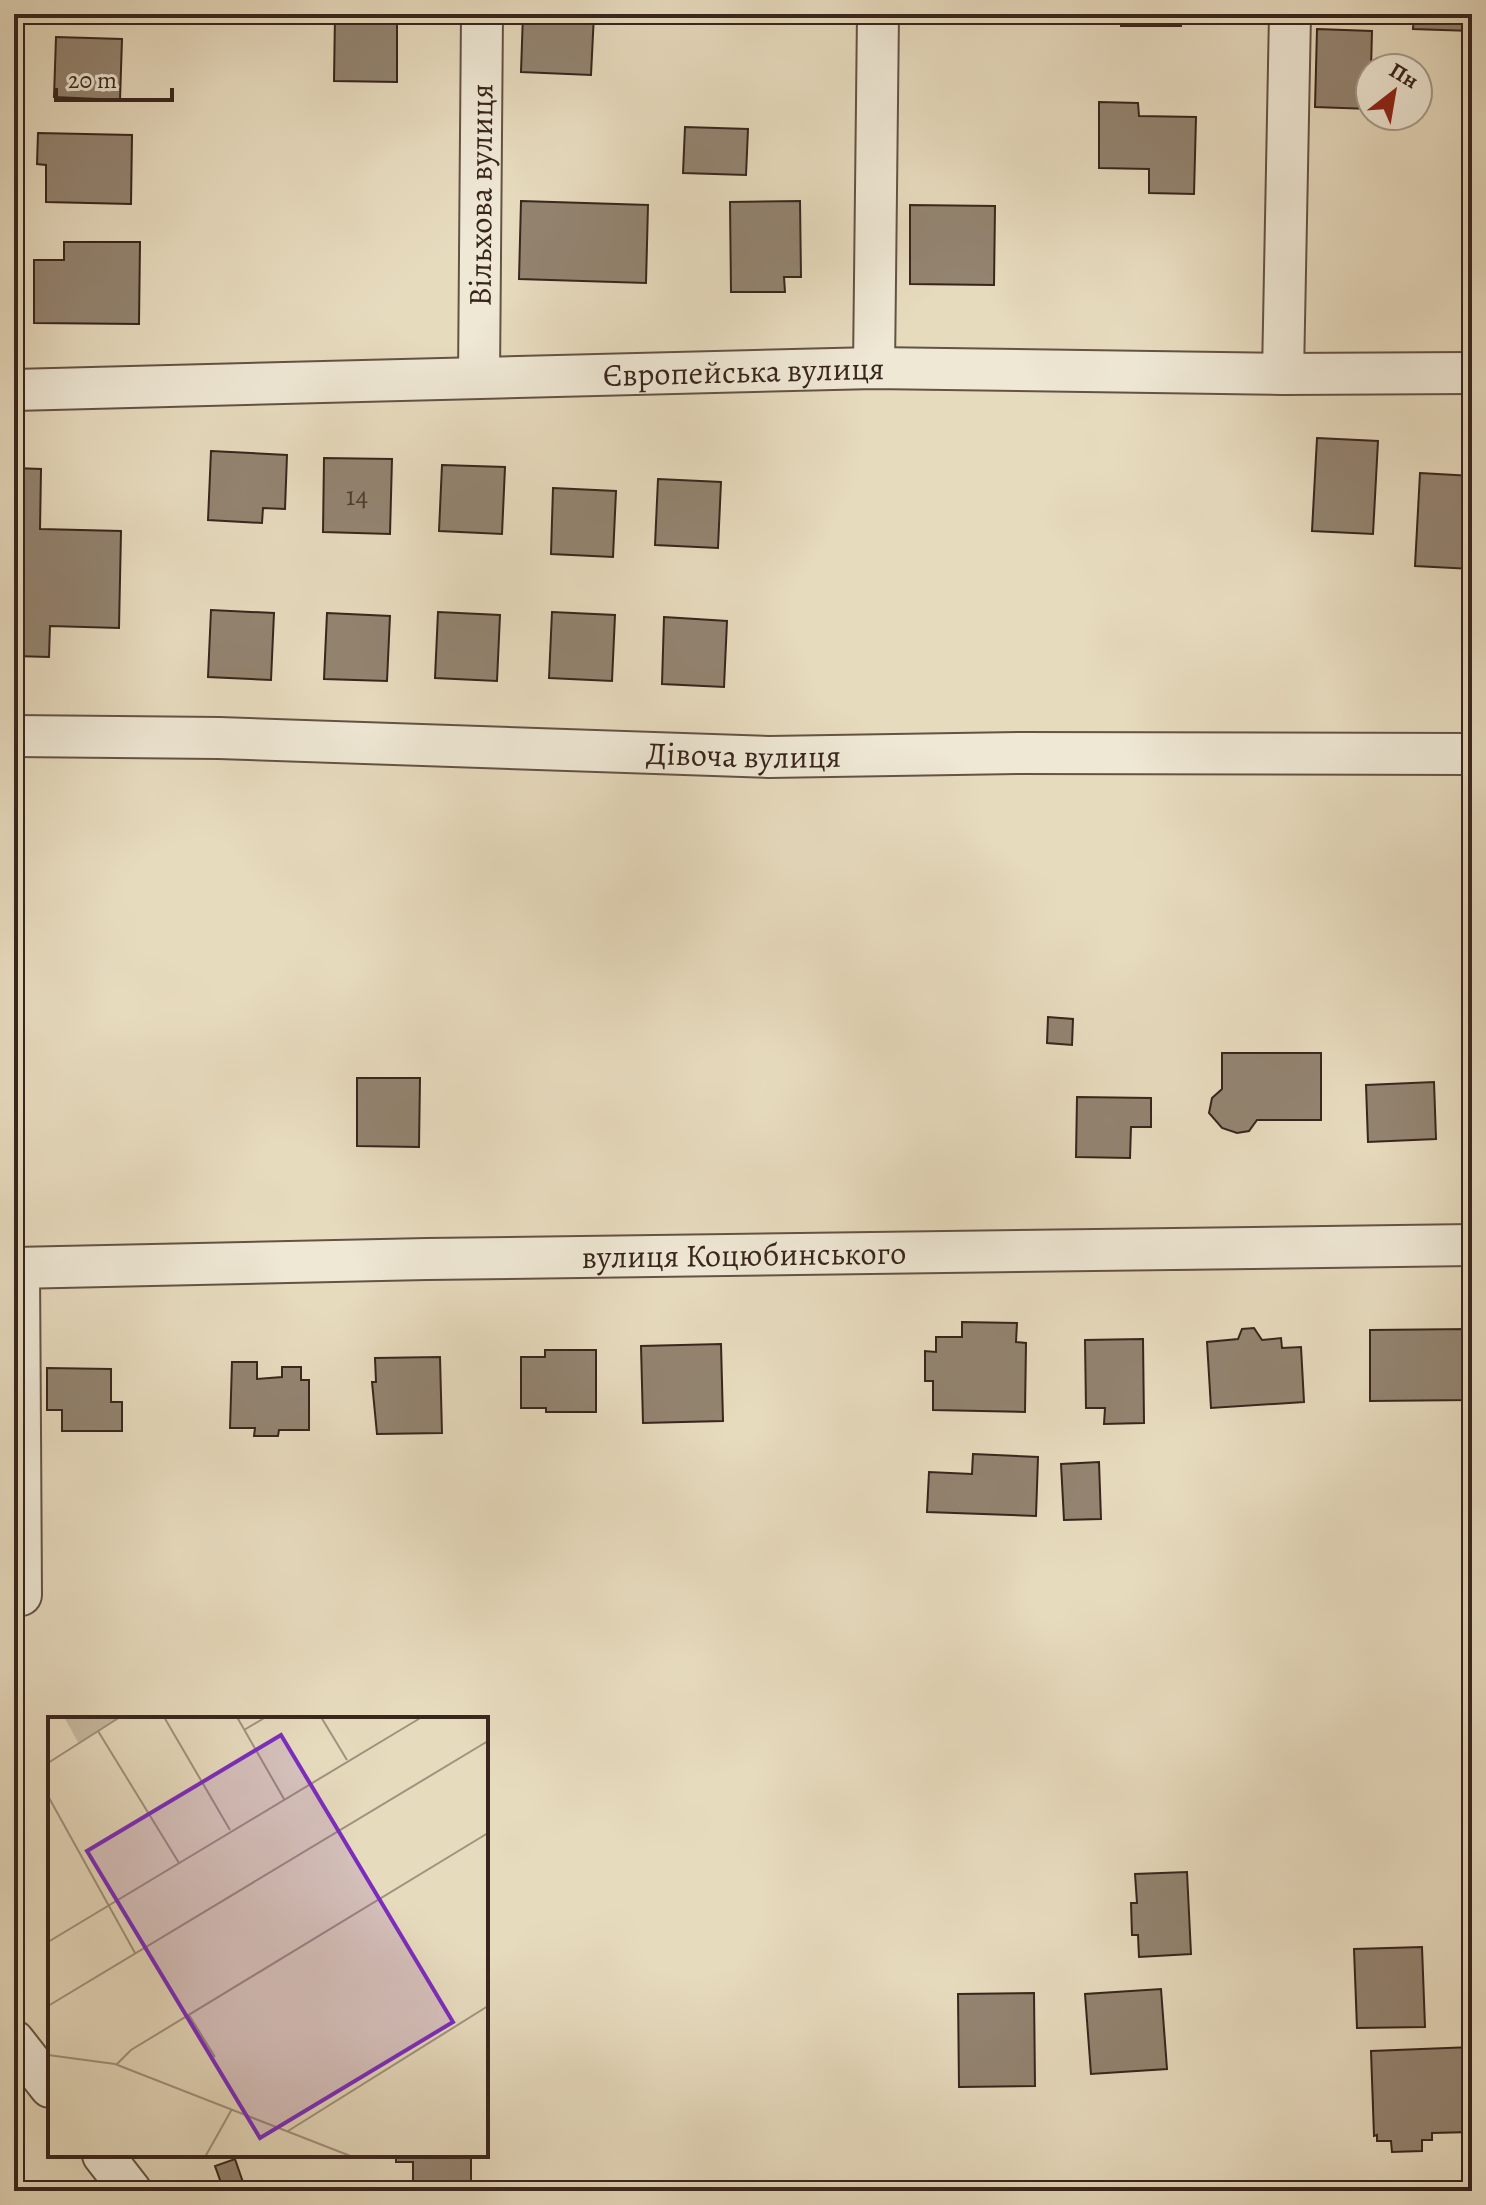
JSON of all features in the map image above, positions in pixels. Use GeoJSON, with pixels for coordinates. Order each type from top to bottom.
{"type":"FeatureCollection","features":[{"type":"Feature","properties":{"kind":"street","name":"Вільхова вулиця"},"geometry":{"type":"LineString","coordinates":[[479,377],[482,14]]}},
{"type":"Feature","properties":{"kind":"street"},"geometry":{"type":"LineString","coordinates":[[874,368],[878,14]]}},
{"type":"Feature","properties":{"kind":"street"},"geometry":{"type":"LineString","coordinates":[[1283,374],[1290,14]]}},
{"type":"Feature","properties":{"kind":"street","name":"Європейська вулиця"},"geometry":{"type":"LineString","coordinates":[[14,390],[874,368],[1283,374],[1472,373]]}},
{"type":"Feature","properties":{"kind":"street","name":"Дівоча вулиця"},"geometry":{"type":"LineString","coordinates":[[14,736],[219,738],[769,757],[1019,753],[1472,754]]}},
{"type":"Feature","properties":{"kind":"street","name":"вулиця Коцюбинського"},"geometry":{"type":"LineString","coordinates":[[16,1268],[427,1259],[1472,1245]]}},
{"type":"Feature","properties":{"kind":"street"},"geometry":{"type":"LineString","coordinates":[[16,1268],[21,1595]]}},
{"type":"Feature","properties":{"kind":"street"},"geometry":{"type":"LineString","coordinates":[[14,2041],[48,2084]]}},
{"type":"Feature","properties":{"kind":"street"},"geometry":{"type":"LineString","coordinates":[[105,2157],[131,2191]]}},
{"type":"Feature","properties":{"kind":"building"},"geometry":{"type":"Polygon","coordinates":[[[523,14],[594,14],[591,75],[521,72],[523,14]]]}},
{"type":"Feature","properties":{"kind":"building"},"geometry":{"type":"Polygon","coordinates":[[[1094,14],[1181,14],[1181,26],[1121,26],[1121,18],[1094,17],[1094,14]]]}},
{"type":"Feature","properties":{"kind":"building"},"geometry":{"type":"Polygon","coordinates":[[[1414,14],[1472,14],[1472,31],[1413,29],[1414,14]]]}},
{"type":"Feature","properties":{"kind":"building"},"geometry":{"type":"Polygon","coordinates":[[[335,15],[397,16],[397,82],[334,81],[335,15]]]}},
{"type":"Feature","properties":{"kind":"building"},"geometry":{"type":"Polygon","coordinates":[[[1317,29],[1372,31],[1371,52],[1354,52],[1354,108],[1315,107],[1317,29]]]}},
{"type":"Feature","properties":{"kind":"building"},"geometry":{"type":"Polygon","coordinates":[[[56,37],[122,39],[120,100],[54,97],[56,37]]]}},
{"type":"Feature","properties":{"kind":"building"},"geometry":{"type":"Polygon","coordinates":[[[1099,102],[1138,103],[1139,116],[1196,117],[1194,194],[1149,193],[1149,169],[1099,168],[1099,102]]]}},
{"type":"Feature","properties":{"kind":"building"},"geometry":{"type":"Polygon","coordinates":[[[685,127],[748,129],[746,175],[683,173],[685,127]]]}},
{"type":"Feature","properties":{"kind":"building"},"geometry":{"type":"Polygon","coordinates":[[[38,133],[132,135],[131,204],[46,202],[46,165],[37,164],[38,133]]]}},
{"type":"Feature","properties":{"kind":"building"},"geometry":{"type":"Polygon","coordinates":[[[521,201],[648,205],[646,283],[519,279],[521,201]]]}},
{"type":"Feature","properties":{"kind":"building"},"geometry":{"type":"Polygon","coordinates":[[[800,201],[801,277],[784,277],[785,292],[731,292],[730,202],[800,201]]]}},
{"type":"Feature","properties":{"kind":"building"},"geometry":{"type":"Polygon","coordinates":[[[910,205],[995,206],[994,285],[910,284],[910,205]]]}},
{"type":"Feature","properties":{"kind":"building"},"geometry":{"type":"Polygon","coordinates":[[[64,242],[140,242],[139,324],[34,323],[34,260],[64,260],[64,242]]]}},
{"type":"Feature","properties":{"kind":"building"},"geometry":{"type":"Polygon","coordinates":[[[1317,438],[1378,441],[1373,534],[1312,531],[1317,438]]]}},
{"type":"Feature","properties":{"kind":"building"},"geometry":{"type":"Polygon","coordinates":[[[211,451],[287,455],[285,509],[263,508],[262,523],[208,520],[211,451]]]}},
{"type":"Feature","properties":{"kind":"building"},"geometry":{"type":"Polygon","coordinates":[[[324,458],[392,459],[390,534],[323,532],[324,458]]]}},
{"type":"Feature","properties":{"kind":"building"},"geometry":{"type":"Polygon","coordinates":[[[442,465],[505,467],[502,534],[439,531],[442,465]]]}},
{"type":"Feature","properties":{"kind":"building"},"geometry":{"type":"Polygon","coordinates":[[[14,468],[41,469],[40,529],[121,531],[119,628],[50,626],[49,657],[14,656],[14,468]]]}},
{"type":"Feature","properties":{"kind":"building"},"geometry":{"type":"Polygon","coordinates":[[[1420,473],[1472,476],[1472,569],[1415,566],[1420,473]]]}},
{"type":"Feature","properties":{"kind":"building"},"geometry":{"type":"Polygon","coordinates":[[[658,479],[721,482],[718,548],[655,545],[658,479]]]}},
{"type":"Feature","properties":{"kind":"building"},"geometry":{"type":"Polygon","coordinates":[[[553,488],[616,491],[613,557],[551,554],[553,488]]]}},
{"type":"Feature","properties":{"kind":"building"},"geometry":{"type":"Polygon","coordinates":[[[211,610],[274,613],[271,680],[208,677],[211,610]]]}},
{"type":"Feature","properties":{"kind":"building"},"geometry":{"type":"Polygon","coordinates":[[[438,612],[500,615],[497,681],[435,678],[438,612]]]}},
{"type":"Feature","properties":{"kind":"building"},"geometry":{"type":"Polygon","coordinates":[[[552,612],[615,615],[612,681],[549,678],[552,612]]]}},
{"type":"Feature","properties":{"kind":"building"},"geometry":{"type":"Polygon","coordinates":[[[327,613],[390,616],[387,681],[324,679],[327,613]]]}},
{"type":"Feature","properties":{"kind":"building"},"geometry":{"type":"Polygon","coordinates":[[[664,617],[727,621],[724,687],[662,684],[664,617]]]}},
{"type":"Feature","properties":{"kind":"building"},"geometry":{"type":"Polygon","coordinates":[[[1048,1017],[1073,1019],[1072,1045],[1047,1043],[1048,1017]]]}},
{"type":"Feature","properties":{"kind":"building"},"geometry":{"type":"Polygon","coordinates":[[[1222,1053],[1321,1053],[1321,1120],[1257,1120],[1249,1131],[1237,1133],[1222,1128],[1209,1113],[1212,1098],[1222,1089],[1222,1053]]]}},
{"type":"Feature","properties":{"kind":"building"},"geometry":{"type":"Polygon","coordinates":[[[357,1078],[420,1078],[419,1147],[357,1146],[357,1078]]]}},
{"type":"Feature","properties":{"kind":"building"},"geometry":{"type":"Polygon","coordinates":[[[1434,1082],[1436,1139],[1368,1142],[1366,1085],[1434,1082]]]}},
{"type":"Feature","properties":{"kind":"building"},"geometry":{"type":"Polygon","coordinates":[[[1077,1097],[1151,1098],[1151,1127],[1131,1127],[1130,1158],[1076,1157],[1077,1097]]]}},
{"type":"Feature","properties":{"kind":"building"},"geometry":{"type":"Polygon","coordinates":[[[962,1322],[1017,1323],[1016,1342],[1026,1343],[1025,1412],[933,1410],[933,1381],[925,1381],[925,1351],[936,1352],[936,1337],[962,1337],[962,1322]]]}},
{"type":"Feature","properties":{"kind":"building"},"geometry":{"type":"Polygon","coordinates":[[[1254,1328],[1262,1340],[1281,1338],[1282,1348],[1301,1347],[1304,1402],[1211,1408],[1207,1342],[1238,1339],[1242,1329],[1254,1328]]]}},
{"type":"Feature","properties":{"kind":"building"},"geometry":{"type":"Polygon","coordinates":[[[1471,1329],[1471,1400],[1370,1401],[1370,1330],[1471,1329]]]}},
{"type":"Feature","properties":{"kind":"building"},"geometry":{"type":"Polygon","coordinates":[[[1143,1339],[1144,1423],[1104,1424],[1105,1408],[1086,1408],[1085,1340],[1143,1339]]]}},
{"type":"Feature","properties":{"kind":"building"},"geometry":{"type":"Polygon","coordinates":[[[721,1344],[723,1421],[643,1423],[641,1346],[721,1344]]]}},
{"type":"Feature","properties":{"kind":"building"},"geometry":{"type":"Polygon","coordinates":[[[545,1350],[596,1350],[596,1412],[546,1412],[546,1408],[521,1408],[521,1357],[545,1357],[545,1350]]]}},
{"type":"Feature","properties":{"kind":"building"},"geometry":{"type":"Polygon","coordinates":[[[440,1357],[442,1433],[377,1434],[372,1382],[376,1382],[375,1358],[440,1357]]]}},
{"type":"Feature","properties":{"kind":"building"},"geometry":{"type":"Polygon","coordinates":[[[232,1362],[257,1362],[257,1379],[282,1377],[282,1367],[301,1367],[301,1380],[309,1380],[309,1430],[279,1430],[278,1436],[254,1436],[255,1428],[230,1428],[232,1362]]]}},
{"type":"Feature","properties":{"kind":"building"},"geometry":{"type":"Polygon","coordinates":[[[47,1368],[111,1369],[111,1402],[122,1402],[122,1431],[62,1431],[62,1410],[47,1410],[47,1368]]]}},
{"type":"Feature","properties":{"kind":"building"},"geometry":{"type":"Polygon","coordinates":[[[973,1454],[1038,1457],[1036,1516],[927,1512],[929,1472],[972,1474],[973,1454]]]}},
{"type":"Feature","properties":{"kind":"building"},"geometry":{"type":"Polygon","coordinates":[[[1099,1462],[1101,1519],[1064,1520],[1061,1464],[1099,1462]]]}},
{"type":"Feature","properties":{"kind":"building"},"geometry":{"type":"Polygon","coordinates":[[[14,1621],[23,1621],[24,1685],[14,1686],[14,1621]]]}},
{"type":"Feature","properties":{"kind":"building"},"geometry":{"type":"Polygon","coordinates":[[[1187,1872],[1191,1954],[1139,1957],[1138,1935],[1132,1935],[1131,1903],[1137,1903],[1135,1874],[1187,1872]]]}},
{"type":"Feature","properties":{"kind":"building"},"geometry":{"type":"Polygon","coordinates":[[[1422,1947],[1425,2027],[1357,2028],[1354,1949],[1422,1947]]]}},
{"type":"Feature","properties":{"kind":"building"},"geometry":{"type":"Polygon","coordinates":[[[1161,1989],[1167,2069],[1091,2074],[1085,1994],[1161,1989]]]}},
{"type":"Feature","properties":{"kind":"building"},"geometry":{"type":"Polygon","coordinates":[[[1034,1993],[1035,2086],[959,2087],[958,1994],[1034,1993]]]}},
{"type":"Feature","properties":{"kind":"building"},"geometry":{"type":"Polygon","coordinates":[[[1472,2047],[1472,2132],[1432,2133],[1432,2140],[1422,2140],[1422,2151],[1392,2152],[1391,2141],[1377,2141],[1377,2135],[1374,2136],[1371,2051],[1472,2047]]]}},
{"type":"Feature","properties":{"kind":"building"},"geometry":{"type":"Polygon","coordinates":[[[396,2157],[471,2157],[471,2191],[413,2191],[413,2162],[396,2162],[396,2157]]]}},
{"type":"Feature","properties":{"kind":"building"},"geometry":{"type":"Polygon","coordinates":[[[235,2159],[246,2191],[224,2191],[215,2166],[235,2159]]]}}]}
